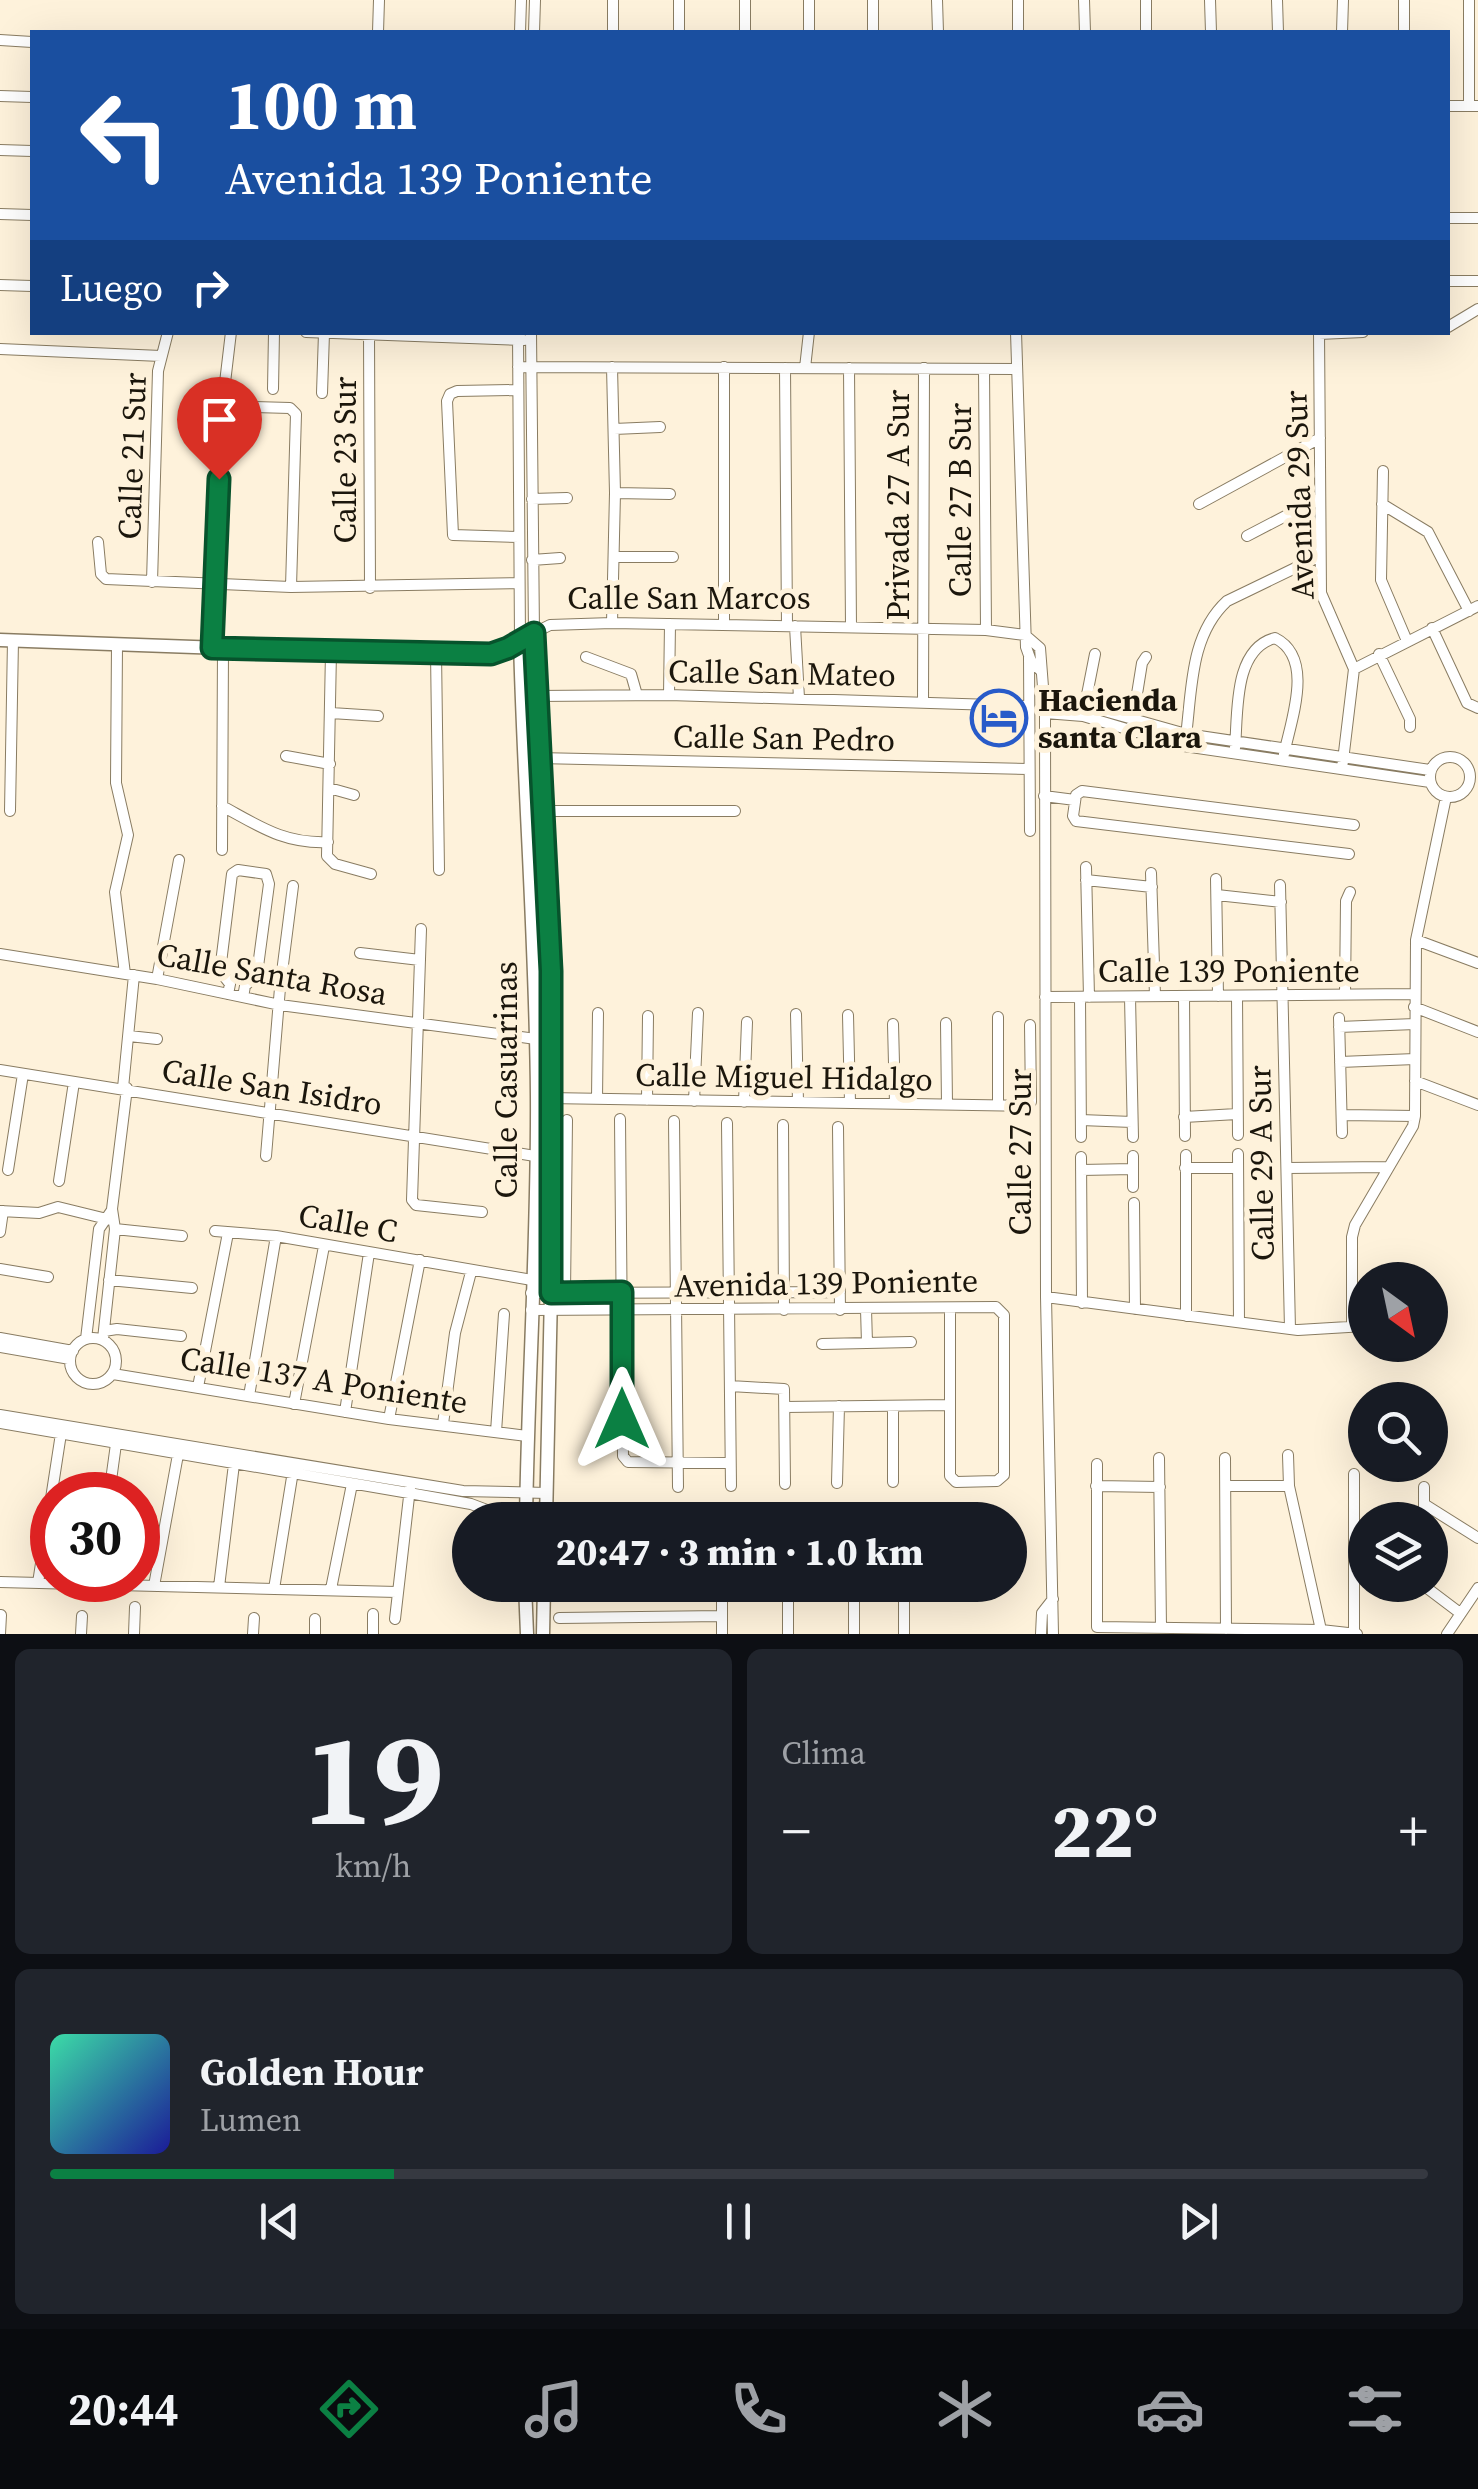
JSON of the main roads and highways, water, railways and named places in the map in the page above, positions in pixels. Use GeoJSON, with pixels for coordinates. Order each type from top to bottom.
{"type":"FeatureCollection","features":[{"type":"Feature","properties":{"kind":"main road","name":"Calle San Marcos"},"geometry":{"type":"LineString","coordinates":[[6,640],[491,654],[534,633]]}},
{"type":"Feature","properties":{"kind":"main road","name":"Calle Casuarinas"},"geometry":{"type":"LineString","coordinates":[[527,1502],[536,1156],[544,1098],[551,971],[534,633]]}},
{"type":"Feature","properties":{"kind":"main road","name":"Calle Casuarinas"},"geometry":{"type":"LineString","coordinates":[[520,641],[536,1040],[558,1293],[550,1310],[546,1502]]}},
{"type":"Feature","properties":{"kind":"main road"},"geometry":{"type":"LineString","coordinates":[[526,1602],[527,1634]]}},
{"type":"Feature","properties":{"kind":"main road"},"geometry":{"type":"LineString","coordinates":[[543,1634],[544,1602]]}},
{"type":"Feature","properties":{"kind":"place","name":"Hacienda santa Clara"},"geometry":{"type":"Point","coordinates":[999,718]}}]}
